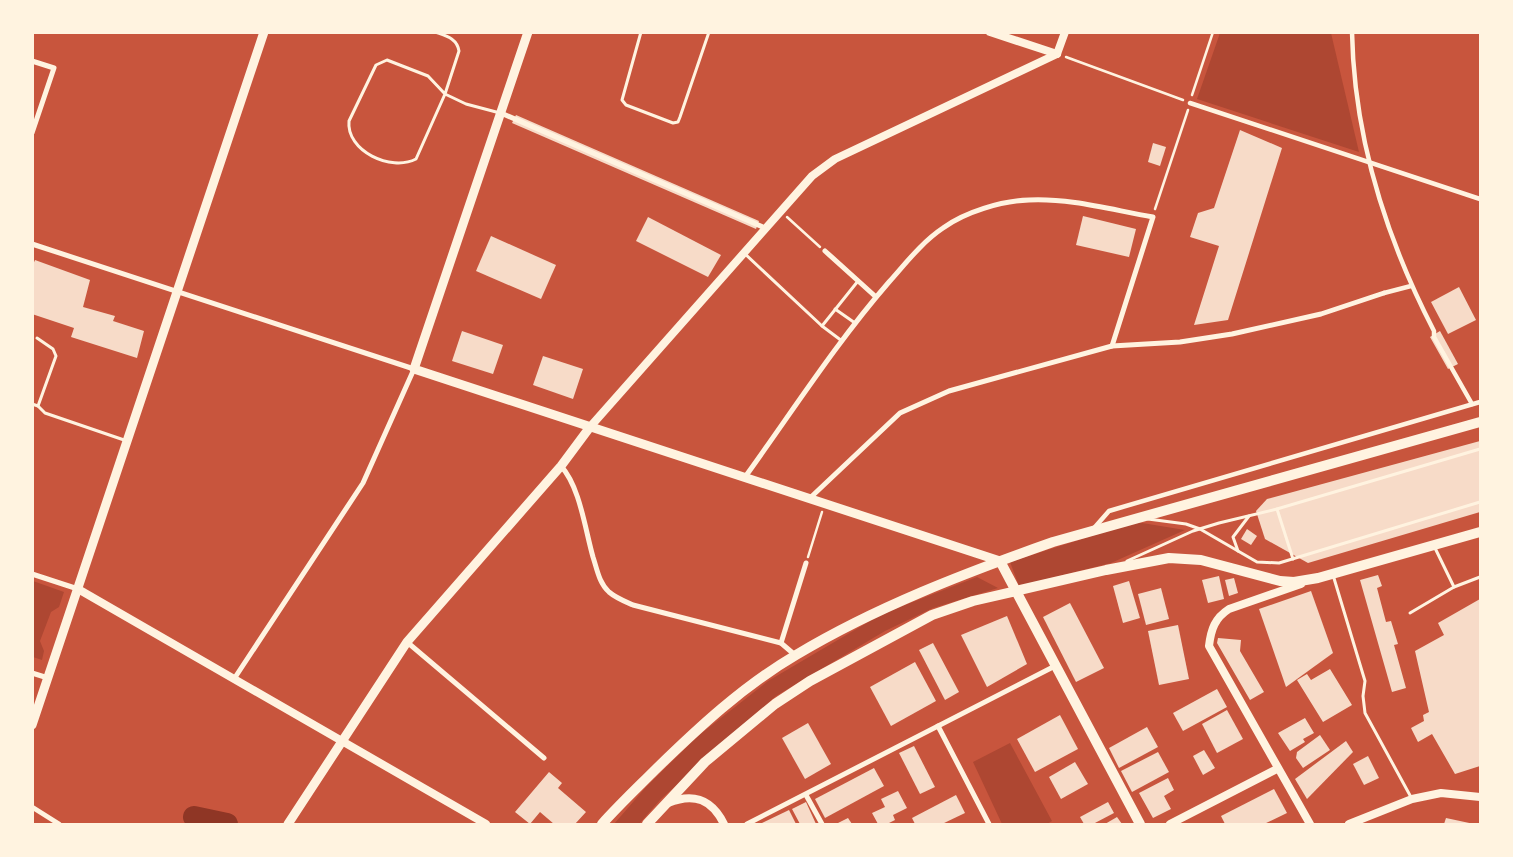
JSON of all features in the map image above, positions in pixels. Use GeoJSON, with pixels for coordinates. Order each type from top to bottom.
{"type":"FeatureCollection","features":[{"type":"Feature","properties":{"kind":"main road"},"geometry":{"type":"LineString","coordinates":[[32,726],[264,32]]}},
{"type":"Feature","properties":{"kind":"main road"},"geometry":{"type":"LineString","coordinates":[[528,32],[414,369],[1000,561],[1140,824]]}},
{"type":"Feature","properties":{"kind":"main road"},"geometry":{"type":"LineString","coordinates":[[602,824],[632,792],[705,722],[752,685],[796,655],[884,609],[1000,561],[1132,518],[1480,422]]}},
{"type":"Feature","properties":{"kind":"main road"},"geometry":{"type":"LineString","coordinates":[[288,824],[406,642],[561,466],[590,427]]}},
{"type":"Feature","properties":{"kind":"main road"},"geometry":{"type":"LineString","coordinates":[[647,824],[664,804],[730,741],[810,681],[932,615],[1015,592],[1150,560],[1184,558],[1201,560],[1280,581],[1294,582],[1333,574],[1480,532]]}},
{"type":"Feature","properties":{"kind":"street"},"geometry":{"type":"LineString","coordinates":[[990,32],[1057,54]]}},
{"type":"Feature","properties":{"kind":"street"},"geometry":{"type":"LineString","coordinates":[[590,427],[812,176],[835,159],[1057,54],[1065,32]]}},
{"type":"Feature","properties":{"kind":"street"},"geometry":{"type":"LineString","coordinates":[[1352,32],[1353,70],[1369,162],[1387,226],[1410,286],[1434,331],[1434,337],[1472,404]]}},
{"type":"Feature","properties":{"kind":"street"},"geometry":{"type":"LineString","coordinates":[[32,61],[54,68],[32,134]]}},
{"type":"Feature","properties":{"kind":"street"},"geometry":{"type":"LineString","coordinates":[[1190,103],[1480,199]]}},
{"type":"Feature","properties":{"kind":"street"},"geometry":{"type":"LineString","coordinates":[[500,113],[765,228]]}},
{"type":"Feature","properties":{"kind":"street"},"geometry":{"type":"LineString","coordinates":[[744,477],[855,324],[876,297],[929,238],[944,227],[986,209],[1027,200],[1044,200],[1072,202],[1152,217],[1112,346]]}},
{"type":"Feature","properties":{"kind":"street"},"geometry":{"type":"LineString","coordinates":[[32,244],[414,369],[363,483],[234,679]]}},
{"type":"Feature","properties":{"kind":"street"},"geometry":{"type":"LineString","coordinates":[[824,251],[876,297]]}},
{"type":"Feature","properties":{"kind":"street"},"geometry":{"type":"LineString","coordinates":[[810,499],[900,413],[913,405],[949,391],[1112,346],[1180,342],[1232,334],[1321,314],[1410,286]]}},
{"type":"Feature","properties":{"kind":"street"},"geometry":{"type":"LineString","coordinates":[[1091,532],[1109,511],[1480,402]]}},
{"type":"Feature","properties":{"kind":"street"},"geometry":{"type":"LineString","coordinates":[[561,466],[572,483],[596,567],[602,583],[608,592],[616,598],[633,605],[780,643],[796,655]]}},
{"type":"Feature","properties":{"kind":"street"},"geometry":{"type":"LineString","coordinates":[[780,643],[806,563]]}},
{"type":"Feature","properties":{"kind":"street"},"geometry":{"type":"LineString","coordinates":[[32,574],[78,590],[486,824]]}},
{"type":"Feature","properties":{"kind":"street"},"geometry":{"type":"LineString","coordinates":[[1310,824],[1211,653],[1210,634],[1220,615],[1229,610],[1318,578]]}},
{"type":"Feature","properties":{"kind":"street"},"geometry":{"type":"LineString","coordinates":[[406,642],[544,758]]}},
{"type":"Feature","properties":{"kind":"street"},"geometry":{"type":"LineString","coordinates":[[747,824],[1055,666]]}},
{"type":"Feature","properties":{"kind":"street"},"geometry":{"type":"LineString","coordinates":[[32,673],[48,678]]}},
{"type":"Feature","properties":{"kind":"street"},"geometry":{"type":"LineString","coordinates":[[938,726],[989,824]]}},
{"type":"Feature","properties":{"kind":"street"},"geometry":{"type":"LineString","coordinates":[[1170,824],[1277,769]]}},
{"type":"Feature","properties":{"kind":"street"},"geometry":{"type":"LineString","coordinates":[[1349,824],[1412,799],[1441,793],[1480,797]]}},
{"type":"Feature","properties":{"kind":"street"},"geometry":{"type":"LineString","coordinates":[[806,795],[822,824]]}},
{"type":"Feature","properties":{"kind":"street"},"geometry":{"type":"LineString","coordinates":[[664,804],[677,799],[693,798],[704,801],[716,809],[724,824]]}},
{"type":"Feature","properties":{"kind":"street"},"geometry":{"type":"LineString","coordinates":[[32,806],[59,824]]}},
{"type":"Feature","properties":{"kind":"lane"},"geometry":{"type":"LineString","coordinates":[[435,32],[452,39],[458,45],[459,51],[445,94],[420,153],[409,162],[390,162],[365,153],[348,129],[349,121],[376,65],[387,60],[428,76],[445,94],[466,104],[500,113]]}},
{"type":"Feature","properties":{"kind":"lane"},"geometry":{"type":"LineString","coordinates":[[641,32],[622,100],[626,105],[673,123],[678,122],[680,118],[709,32]]}},
{"type":"Feature","properties":{"kind":"lane"},"geometry":{"type":"LineString","coordinates":[[744,253],[822,326],[842,341]]}},
{"type":"Feature","properties":{"kind":"lane"},"geometry":{"type":"LineString","coordinates":[[822,326],[858,281]]}},
{"type":"Feature","properties":{"kind":"lane"},"geometry":{"type":"LineString","coordinates":[[835,309],[855,324]]}},
{"type":"Feature","properties":{"kind":"lane"},"geometry":{"type":"LineString","coordinates":[[37,338],[53,349],[56,356],[38,406]]}},
{"type":"Feature","properties":{"kind":"lane"},"geometry":{"type":"LineString","coordinates":[[32,404],[38,406],[45,413],[128,441]]}},
{"type":"Feature","properties":{"kind":"lane"},"geometry":{"type":"LineString","coordinates":[[1106,570],[1219,522],[1277,509],[1480,449]]}},
{"type":"Feature","properties":{"kind":"lane"},"geometry":{"type":"LineString","coordinates":[[1132,518],[1172,521],[1200,529],[1257,562],[1279,563],[1480,502]]}},
{"type":"Feature","properties":{"kind":"lane"},"geometry":{"type":"LineString","coordinates":[[1277,509],[1293,559]]}},
{"type":"Feature","properties":{"kind":"lane"},"geometry":{"type":"LineString","coordinates":[[1238,551],[1233,537],[1249,516]]}},
{"type":"Feature","properties":{"kind":"lane"},"geometry":{"type":"LineString","coordinates":[[1434,545],[1454,587]]}},
{"type":"Feature","properties":{"kind":"lane"},"geometry":{"type":"LineString","coordinates":[[1333,574],[1365,681],[1363,696],[1365,713],[1412,799]]}},
{"type":"Feature","properties":{"kind":"lane"},"geometry":{"type":"LineString","coordinates":[[1410,613],[1454,587],[1480,577]]}},
{"type":"Feature","properties":{"kind":"path"},"geometry":{"type":"LineString","coordinates":[[1152,217],[1213,32]]}},
{"type":"Feature","properties":{"kind":"path"},"geometry":{"type":"LineString","coordinates":[[1057,54],[1190,103]]}},
{"type":"Feature","properties":{"kind":"path"},"geometry":{"type":"LineString","coordinates":[[780,211],[824,251]]}},
{"type":"Feature","properties":{"kind":"path"},"geometry":{"type":"LineString","coordinates":[[806,563],[825,504]]}},
{"type":"Feature","properties":{"kind":"shaded area"},"geometry":{"type":"Polygon","coordinates":[[[1220,33],[1331,33],[1359,152],[1197,99],[1220,33]]]}},
{"type":"Feature","properties":{"kind":"shaded area"},"geometry":{"type":"Polygon","coordinates":[[[1136,522],[1185,530],[1111,563],[1019,586],[1010,562],[1136,522]]]}},
{"type":"Feature","properties":{"kind":"shaded area"},"geometry":{"type":"Polygon","coordinates":[[[977,577],[998,588],[933,608],[885,631],[776,696],[661,799],[639,824],[614,824],[646,787],[698,736],[768,681],[882,614],[977,577]]]}},
{"type":"Feature","properties":{"kind":"shaded area"},"geometry":{"type":"Polygon","coordinates":[[[33,581],[64,592],[59,607],[51,612],[40,641],[44,651],[42,660],[33,657],[33,581]]]}},
{"type":"Feature","properties":{"kind":"shaded area"},"geometry":{"type":"Polygon","coordinates":[[[1010,743],[1052,821],[1047,824],[1002,824],[973,762],[1010,743]]]}},
{"type":"Feature","properties":{"kind":"building"},"geometry":{"type":"Polygon","coordinates":[[[516,115],[759,221],[756,229],[512,123],[516,115]]]}},
{"type":"Feature","properties":{"kind":"building"},"geometry":{"type":"Polygon","coordinates":[[[1240,130],[1282,148],[1228,320],[1194,325],[1219,246],[1190,237],[1198,213],[1214,208],[1240,130]]]}},
{"type":"Feature","properties":{"kind":"building"},"geometry":{"type":"Polygon","coordinates":[[[1153,143],[1166,147],[1160,166],[1148,162],[1153,143]]]}},
{"type":"Feature","properties":{"kind":"building"},"geometry":{"type":"Polygon","coordinates":[[[1083,216],[1136,229],[1129,257],[1076,245],[1083,216]]]}},
{"type":"Feature","properties":{"kind":"building"},"geometry":{"type":"Polygon","coordinates":[[[648,217],[721,255],[708,277],[636,241],[648,217]]]}},
{"type":"Feature","properties":{"kind":"building"},"geometry":{"type":"Polygon","coordinates":[[[491,236],[556,265],[541,299],[476,271],[491,236]]]}},
{"type":"Feature","properties":{"kind":"building"},"geometry":{"type":"Polygon","coordinates":[[[35,260],[90,280],[83,307],[115,316],[113,321],[144,331],[137,358],[71,337],[74,328],[32,314],[32,267],[35,260]]]}},
{"type":"Feature","properties":{"kind":"building"},"geometry":{"type":"Polygon","coordinates":[[[1459,287],[1476,320],[1448,334],[1431,302],[1459,287]]]}},
{"type":"Feature","properties":{"kind":"building"},"geometry":{"type":"Polygon","coordinates":[[[462,331],[503,345],[493,374],[452,361],[462,331]]]}},
{"type":"Feature","properties":{"kind":"building"},"geometry":{"type":"Polygon","coordinates":[[[1440,331],[1458,364],[1448,369],[1430,337],[1440,331]]]}},
{"type":"Feature","properties":{"kind":"building"},"geometry":{"type":"Polygon","coordinates":[[[543,356],[583,369],[573,399],[533,385],[543,356]]]}},
{"type":"Feature","properties":{"kind":"building"},"geometry":{"type":"Polygon","coordinates":[[[1480,441],[1480,512],[1308,563],[1265,539],[1256,511],[1267,499],[1480,441]]]}},
{"type":"Feature","properties":{"kind":"building"},"geometry":{"type":"Polygon","coordinates":[[[1247,529],[1257,536],[1251,545],[1241,539],[1247,529]]]}},
{"type":"Feature","properties":{"kind":"building"},"geometry":{"type":"Polygon","coordinates":[[[1378,575],[1382,586],[1377,588],[1386,622],[1391,621],[1398,644],[1394,645],[1406,688],[1392,692],[1360,580],[1378,575]]]}},
{"type":"Feature","properties":{"kind":"building"},"geometry":{"type":"Polygon","coordinates":[[[1219,576],[1224,599],[1208,603],[1202,580],[1219,576]]]}},
{"type":"Feature","properties":{"kind":"building"},"geometry":{"type":"Polygon","coordinates":[[[1234,578],[1238,593],[1229,596],[1225,580],[1234,578]]]}},
{"type":"Feature","properties":{"kind":"building"},"geometry":{"type":"Polygon","coordinates":[[[1129,581],[1140,618],[1123,623],[1113,586],[1129,581]]]}},
{"type":"Feature","properties":{"kind":"building"},"geometry":{"type":"Polygon","coordinates":[[[1161,588],[1169,619],[1146,625],[1138,594],[1161,588]]]}},
{"type":"Feature","properties":{"kind":"building"},"geometry":{"type":"Polygon","coordinates":[[[1311,591],[1333,653],[1286,687],[1259,609],[1311,591]]]}},
{"type":"Feature","properties":{"kind":"building"},"geometry":{"type":"Polygon","coordinates":[[[1480,599],[1480,766],[1455,774],[1432,734],[1418,742],[1411,728],[1424,721],[1423,715],[1429,712],[1415,651],[1444,635],[1438,623],[1480,599]]]}},
{"type":"Feature","properties":{"kind":"building"},"geometry":{"type":"Polygon","coordinates":[[[1070,603],[1104,668],[1076,682],[1043,617],[1070,603]]]}},
{"type":"Feature","properties":{"kind":"building"},"geometry":{"type":"Polygon","coordinates":[[[1007,616],[1027,664],[987,687],[961,635],[1007,616]]]}},
{"type":"Feature","properties":{"kind":"building"},"geometry":{"type":"Polygon","coordinates":[[[1178,625],[1189,679],[1159,685],[1148,631],[1178,625]]]}},
{"type":"Feature","properties":{"kind":"building"},"geometry":{"type":"Polygon","coordinates":[[[1218,638],[1241,640],[1240,651],[1264,692],[1250,700],[1217,643],[1218,638]]]}},
{"type":"Feature","properties":{"kind":"building"},"geometry":{"type":"Polygon","coordinates":[[[933,643],[959,692],[945,700],[919,650],[933,643]]]}},
{"type":"Feature","properties":{"kind":"building"},"geometry":{"type":"Polygon","coordinates":[[[915,662],[936,701],[891,726],[870,687],[915,662]]]}},
{"type":"Feature","properties":{"kind":"building"},"geometry":{"type":"Polygon","coordinates":[[[1330,669],[1352,705],[1323,722],[1297,680],[1307,674],[1311,680],[1330,669]]]}},
{"type":"Feature","properties":{"kind":"building"},"geometry":{"type":"Polygon","coordinates":[[[1217,689],[1227,707],[1183,731],[1173,713],[1217,689]]]}},
{"type":"Feature","properties":{"kind":"building"},"geometry":{"type":"Polygon","coordinates":[[[1227,710],[1243,739],[1217,753],[1202,724],[1227,710]]]}},
{"type":"Feature","properties":{"kind":"building"},"geometry":{"type":"Polygon","coordinates":[[[1060,715],[1078,749],[1035,772],[1017,739],[1060,715]]]}},
{"type":"Feature","properties":{"kind":"building"},"geometry":{"type":"Polygon","coordinates":[[[1305,718],[1314,733],[1303,739],[1305,742],[1290,751],[1278,733],[1305,718]]]}},
{"type":"Feature","properties":{"kind":"building"},"geometry":{"type":"Polygon","coordinates":[[[808,723],[831,764],[805,779],[782,738],[808,723]]]}},
{"type":"Feature","properties":{"kind":"building"},"geometry":{"type":"Polygon","coordinates":[[[1147,727],[1158,747],[1119,768],[1109,748],[1147,727]]]}},
{"type":"Feature","properties":{"kind":"building"},"geometry":{"type":"Polygon","coordinates":[[[1320,735],[1330,750],[1303,768],[1296,758],[1297,752],[1320,735]]]}},
{"type":"Feature","properties":{"kind":"building"},"geometry":{"type":"Polygon","coordinates":[[[1346,741],[1353,752],[1307,799],[1295,779],[1346,741]]]}},
{"type":"Feature","properties":{"kind":"building"},"geometry":{"type":"Polygon","coordinates":[[[914,746],[935,787],[920,794],[899,753],[914,746]]]}},
{"type":"Feature","properties":{"kind":"building"},"geometry":{"type":"Polygon","coordinates":[[[1204,750],[1215,768],[1203,775],[1193,756],[1204,750]]]}},
{"type":"Feature","properties":{"kind":"building"},"geometry":{"type":"Polygon","coordinates":[[[1158,752],[1169,772],[1132,792],[1121,771],[1158,752]]]}},
{"type":"Feature","properties":{"kind":"building"},"geometry":{"type":"Polygon","coordinates":[[[1368,756],[1379,778],[1364,785],[1353,764],[1368,756]]]}},
{"type":"Feature","properties":{"kind":"building"},"geometry":{"type":"Polygon","coordinates":[[[1075,762],[1088,784],[1061,799],[1049,777],[1075,762]]]}},
{"type":"Feature","properties":{"kind":"building"},"geometry":{"type":"Polygon","coordinates":[[[874,768],[884,786],[825,818],[815,799],[874,768]]]}},
{"type":"Feature","properties":{"kind":"building"},"geometry":{"type":"Polygon","coordinates":[[[549,772],[562,783],[558,788],[586,812],[575,824],[554,824],[540,812],[530,824],[515,812],[549,772]]]}},
{"type":"Feature","properties":{"kind":"building"},"geometry":{"type":"Polygon","coordinates":[[[1168,778],[1174,790],[1164,796],[1171,809],[1153,818],[1139,793],[1168,778]]]}},
{"type":"Feature","properties":{"kind":"building"},"geometry":{"type":"Polygon","coordinates":[[[1274,789],[1287,813],[1264,824],[1225,824],[1221,816],[1274,789]]]}},
{"type":"Feature","properties":{"kind":"building"},"geometry":{"type":"Polygon","coordinates":[[[898,791],[907,808],[893,815],[895,820],[887,824],[878,824],[872,813],[885,807],[881,799],[898,791]]]}},
{"type":"Feature","properties":{"kind":"building"},"geometry":{"type":"Polygon","coordinates":[[[956,795],[965,813],[942,824],[915,824],[912,818],[956,795]]]}},
{"type":"Feature","properties":{"kind":"building"},"geometry":{"type":"Polygon","coordinates":[[[806,802],[816,824],[800,824],[792,809],[806,802]]]}},
{"type":"Feature","properties":{"kind":"building"},"geometry":{"type":"Polygon","coordinates":[[[1108,802],[1114,813],[1093,824],[1084,824],[1080,817],[1108,802]]]}},
{"type":"Feature","properties":{"kind":"building"},"geometry":{"type":"Polygon","coordinates":[[[789,810],[796,824],[760,824],[789,810]]]}},
{"type":"Feature","properties":{"kind":"building"},"geometry":{"type":"Polygon","coordinates":[[[1117,817],[1122,824],[1105,824],[1117,817]]]}},
{"type":"Feature","properties":{"kind":"building"},"geometry":{"type":"Polygon","coordinates":[[[848,818],[852,824],[836,824],[848,818]]]}},
{"type":"Feature","properties":{"kind":"building"},"geometry":{"type":"Polygon","coordinates":[[[1446,818],[1474,824],[1444,824],[1446,818]]]}},
{"type":"Feature","properties":{"kind":"waterway"},"geometry":{"type":"LineString","coordinates":[[194,817],[227,824]]}}]}
